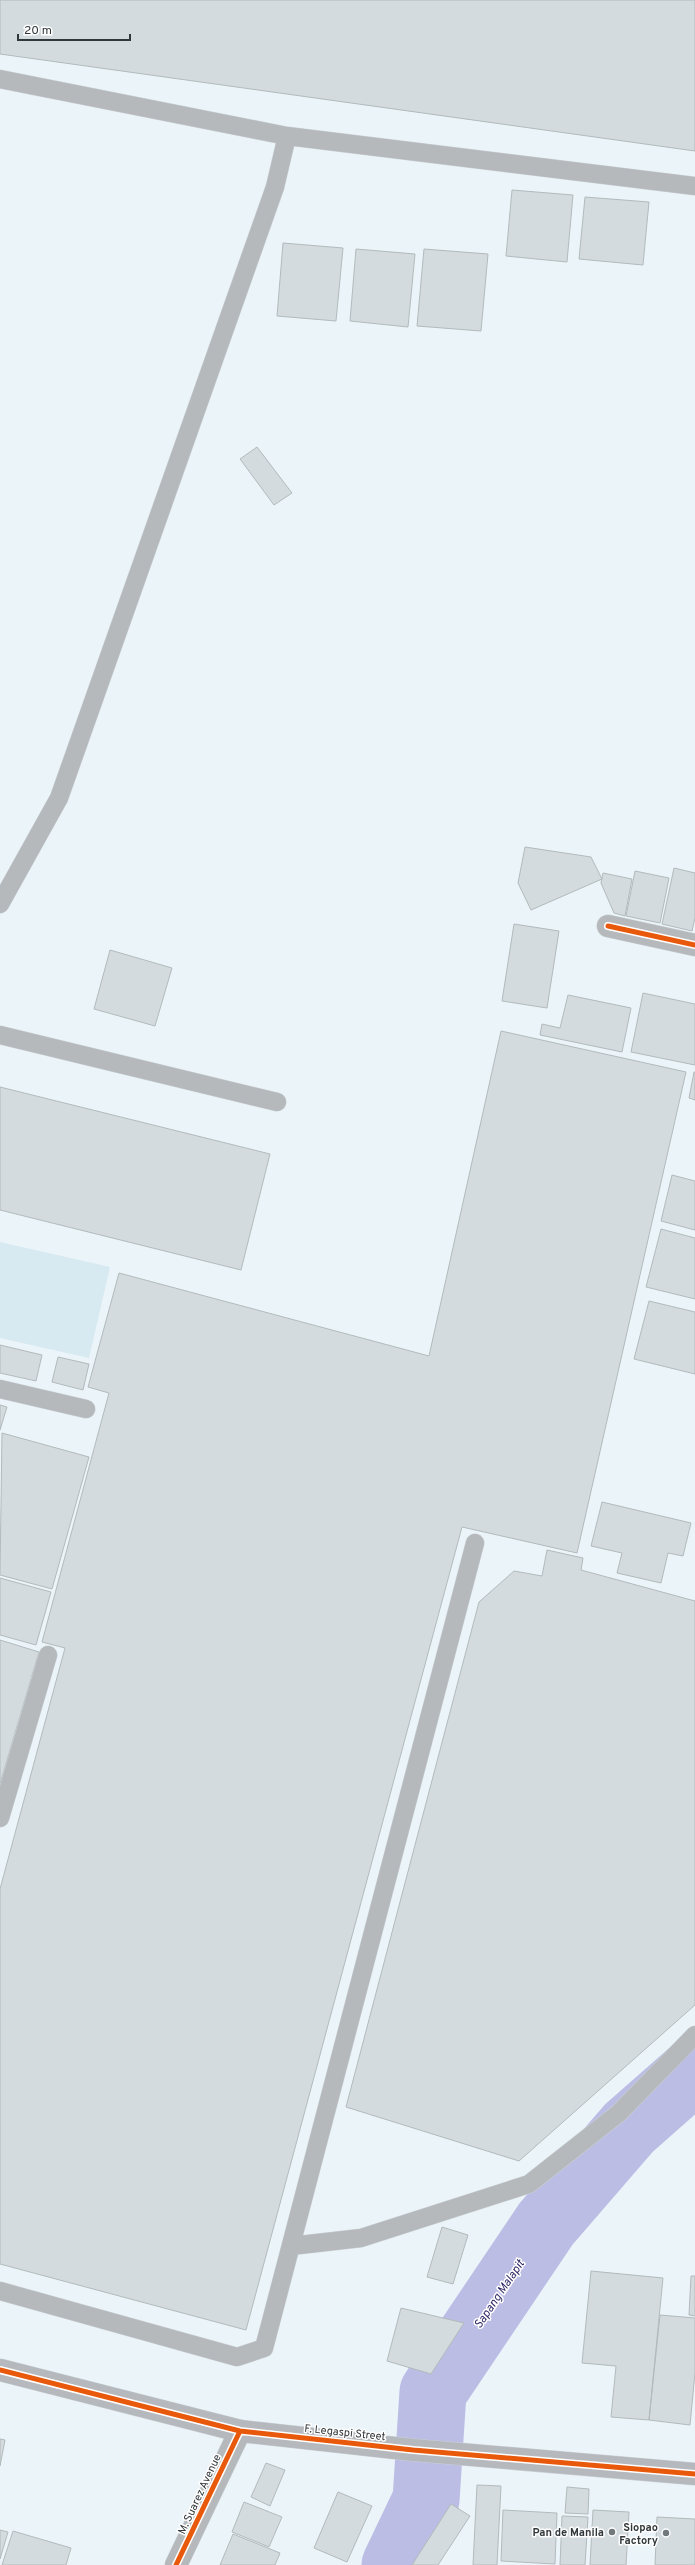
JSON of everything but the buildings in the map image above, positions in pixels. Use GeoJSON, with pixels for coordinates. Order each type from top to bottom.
{"type":"FeatureCollection","features":[{"type":"Feature","properties":{"kind":"main road","name":"F. Legaspi Street"},"geometry":{"type":"LineString","coordinates":[[0,2370],[240,2431],[413,2450],[695,2474]]}},
{"type":"Feature","properties":{"kind":"street"},"geometry":{"type":"LineString","coordinates":[[608,926],[695,945]]}},
{"type":"Feature","properties":{"kind":"street","name":"M. Suarez Avenue"},"geometry":{"type":"LineString","coordinates":[[176,2565],[240,2431]]}},
{"type":"Feature","properties":{"kind":"lane"},"geometry":{"type":"LineString","coordinates":[[0,79],[287,136],[695,186]]}},
{"type":"Feature","properties":{"kind":"lane"},"geometry":{"type":"LineString","coordinates":[[0,904],[59,798],[275,187],[287,136]]}},
{"type":"Feature","properties":{"kind":"lane"},"geometry":{"type":"LineString","coordinates":[[0,1035],[276,1102]]}},
{"type":"Feature","properties":{"kind":"lane"},"geometry":{"type":"LineString","coordinates":[[0,1389],[86,1409]]}},
{"type":"Feature","properties":{"kind":"lane"},"geometry":{"type":"LineString","coordinates":[[0,2291],[237,2357],[264,2348],[475,1543]]}},
{"type":"Feature","properties":{"kind":"lane"},"geometry":{"type":"LineString","coordinates":[[0,1818],[48,1655]]}},
{"type":"Feature","properties":{"kind":"lane"},"geometry":{"type":"LineString","coordinates":[[291,2246],[361,2238],[529,2184],[619,2113],[695,2035]]}},
{"type":"Feature","properties":{"kind":"shaded area"},"geometry":{"type":"Polygon","coordinates":[[[0,1242],[110,1267],[89,1358],[0,1338],[0,1242]]]}},
{"type":"Feature","properties":{"kind":"waterway","name":"Sapang Malapit"},"geometry":{"type":"LineString","coordinates":[[395,2565],[426,2500],[433,2392],[546,2224],[629,2128],[695,2070]]}},
{"type":"Feature","properties":{"kind":"cycle path"},"geometry":{"type":"LineString","coordinates":[[608,926],[695,945]]}},
{"type":"Feature","properties":{"kind":"cycle path"},"geometry":{"type":"LineString","coordinates":[[0,2370],[240,2431],[413,2450],[695,2474]]}},
{"type":"Feature","properties":{"kind":"cycle path"},"geometry":{"type":"LineString","coordinates":[[176,2565],[240,2431]]}},
{"type":"Feature","properties":{"kind":"place","name":"Pan de Manila"},"geometry":{"type":"Point","coordinates":[612,2532]}},
{"type":"Feature","properties":{"kind":"place","name":"Siopao Factory"},"geometry":{"type":"Point","coordinates":[666,2533]}}]}
